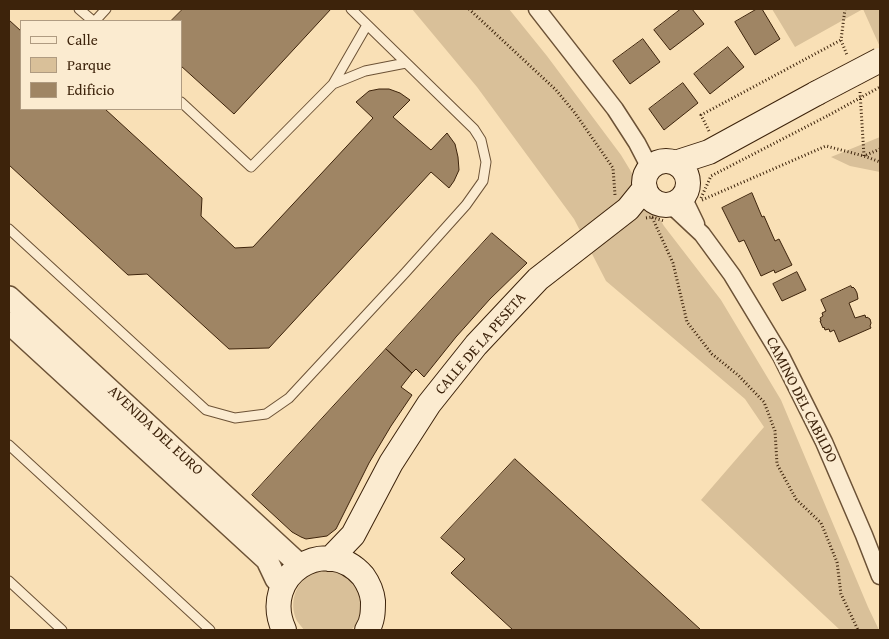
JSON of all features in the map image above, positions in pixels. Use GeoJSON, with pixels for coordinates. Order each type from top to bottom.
{"type":"FeatureCollection","features":[{"type":"Feature","properties":{"kind":"main road"},"geometry":{"type":"LineString","coordinates":[[665,183],[710,144],[817,94],[880,60]]}},
{"type":"Feature","properties":{"kind":"main road","name":"CALLE DE LA PESETA"},"geometry":{"type":"LineString","coordinates":[[341,562],[391,463],[424,411],[476,345],[538,280],[625,211],[665,183]]}},
{"type":"Feature","properties":{"kind":"main road"},"geometry":{"type":"LineString","coordinates":[[284,630],[278,606],[282,586],[290,574],[314,560],[341,562],[359,572],[365,579],[372,595],[374,612],[369,629]]}},
{"type":"Feature","properties":{"kind":"street","name":"CAMINO DEL CABILDO"},"geometry":{"type":"LineString","coordinates":[[537,9],[614,109],[732,275],[781,356],[824,442],[880,576]]}},
{"type":"Feature","properties":{"kind":"street","name":"AVENIDA DEL EURO"},"geometry":{"type":"LineString","coordinates":[[9,297],[301,566]]}},
{"type":"Feature","properties":{"kind":"street","name":"AVENIDA DEL EURO"},"geometry":{"type":"LineString","coordinates":[[9,323],[267,560],[282,586]]}},
{"type":"Feature","properties":{"kind":"lane"},"geometry":{"type":"LineString","coordinates":[[79,9],[93,20]]}},
{"type":"Feature","properties":{"kind":"lane"},"geometry":{"type":"LineString","coordinates":[[95,20],[106,9]]}},
{"type":"Feature","properties":{"kind":"lane"},"geometry":{"type":"LineString","coordinates":[[9,229],[206,410],[235,418],[266,414],[289,398],[442,232],[466,205],[483,181],[486,162],[481,140],[474,129],[351,9]]}},
{"type":"Feature","properties":{"kind":"lane"},"geometry":{"type":"LineString","coordinates":[[182,103],[251,167],[333,84],[367,25]]}},
{"type":"Feature","properties":{"kind":"lane"},"geometry":{"type":"LineString","coordinates":[[333,84],[365,71],[406,63]]}},
{"type":"Feature","properties":{"kind":"lane"},"geometry":{"type":"LineString","coordinates":[[9,445],[210,630]]}},
{"type":"Feature","properties":{"kind":"lane"},"geometry":{"type":"LineString","coordinates":[[9,581],[62,630]]}},
{"type":"Feature","properties":{"kind":"path"},"geometry":{"type":"LineString","coordinates":[[469,9],[556,90],[575,113],[613,168],[615,204],[625,211],[629,221],[652,217],[673,262],[687,322],[712,354],[738,375],[764,402],[774,431],[776,464],[796,499],[821,524],[837,562],[841,594],[858,630]]}},
{"type":"Feature","properties":{"kind":"path"},"geometry":{"type":"LineString","coordinates":[[710,144],[701,115],[841,40]]}},
{"type":"Feature","properties":{"kind":"path"},"geometry":{"type":"LineString","coordinates":[[880,88],[711,176],[700,201],[826,146],[880,162]]}},
{"type":"Feature","properties":{"kind":"path"},"geometry":{"type":"LineString","coordinates":[[864,156],[880,149]]}},
{"type":"Feature","properties":{"kind":"green space"},"geometry":{"type":"Polygon","coordinates":[[[412,9],[509,9],[547,56],[621,155],[664,226],[721,300],[781,400],[879,630],[840,630],[701,500],[764,427],[745,399],[606,281],[574,219],[477,87],[412,9]]]}},
{"type":"Feature","properties":{"kind":"green space"},"geometry":{"type":"Polygon","coordinates":[[[772,9],[863,9],[795,47],[772,9]]]}},
{"type":"Feature","properties":{"kind":"green space"},"geometry":{"type":"Polygon","coordinates":[[[863,9],[880,9],[880,47],[863,9]]]}},
{"type":"Feature","properties":{"kind":"green space"},"geometry":{"type":"Polygon","coordinates":[[[880,137],[880,172],[850,166],[831,157],[880,137]]]}},
{"type":"Feature","properties":{"kind":"green space"},"geometry":{"type":"Polygon","coordinates":[[[325,570],[345,575],[358,588],[361,595],[362,610],[360,618],[351,630],[304,630],[297,621],[293,607],[298,587],[302,581],[314,572],[325,570]]]}},
{"type":"Feature","properties":{"kind":"building"},"geometry":{"type":"Polygon","coordinates":[[[183,9],[331,9],[234,114],[182,67],[182,20],[172,20],[183,9]]]}},
{"type":"Feature","properties":{"kind":"building"},"geometry":{"type":"Polygon","coordinates":[[[681,9],[692,9],[704,24],[670,50],[654,30],[681,9]]]}},
{"type":"Feature","properties":{"kind":"building"},"geometry":{"type":"Polygon","coordinates":[[[757,9],[762,9],[780,39],[755,55],[735,22],[757,9]]]}},
{"type":"Feature","properties":{"kind":"building"},"geometry":{"type":"Polygon","coordinates":[[[9,20],[20,30],[20,110],[106,110],[202,198],[201,216],[235,248],[253,247],[373,118],[356,102],[369,91],[389,89],[400,93],[410,100],[393,117],[431,150],[447,133],[455,144],[459,170],[449,188],[431,172],[269,348],[229,349],[147,274],[128,275],[9,165],[9,20]]]}},
{"type":"Feature","properties":{"kind":"building"},"geometry":{"type":"Polygon","coordinates":[[[643,39],[660,62],[630,84],[613,61],[643,39]]]}},
{"type":"Feature","properties":{"kind":"building"},"geometry":{"type":"Polygon","coordinates":[[[728,47],[744,67],[710,94],[694,74],[728,47]]]}},
{"type":"Feature","properties":{"kind":"building"},"geometry":{"type":"Polygon","coordinates":[[[683,83],[698,103],[664,130],[649,109],[683,83]]]}},
{"type":"Feature","properties":{"kind":"building"},"geometry":{"type":"Polygon","coordinates":[[[752,193],[775,241],[779,239],[792,265],[775,273],[774,270],[761,276],[744,240],[739,242],[722,208],[752,193]]]}},
{"type":"Feature","properties":{"kind":"building"},"geometry":{"type":"Polygon","coordinates":[[[492,233],[527,263],[490,299],[424,377],[416,369],[412,373],[386,349],[492,233]]]}},
{"type":"Feature","properties":{"kind":"building"},"geometry":{"type":"Polygon","coordinates":[[[797,272],[806,290],[782,301],[773,284],[797,272]]]}},
{"type":"Feature","properties":{"kind":"building"},"geometry":{"type":"Polygon","coordinates":[[[851,286],[855,289],[858,299],[849,303],[855,318],[865,315],[866,318],[870,319],[871,328],[839,342],[834,330],[830,332],[829,329],[825,330],[820,321],[820,318],[823,316],[822,313],[826,311],[821,300],[851,286]]]}},
{"type":"Feature","properties":{"kind":"building"},"geometry":{"type":"Polygon","coordinates":[[[386,349],[412,373],[401,387],[412,395],[369,463],[336,529],[327,536],[306,539],[301,537],[292,532],[252,495],[386,349]]]}},
{"type":"Feature","properties":{"kind":"building"},"geometry":{"type":"Polygon","coordinates":[[[515,459],[701,630],[513,630],[451,573],[465,559],[441,538],[515,459]]]}}]}
